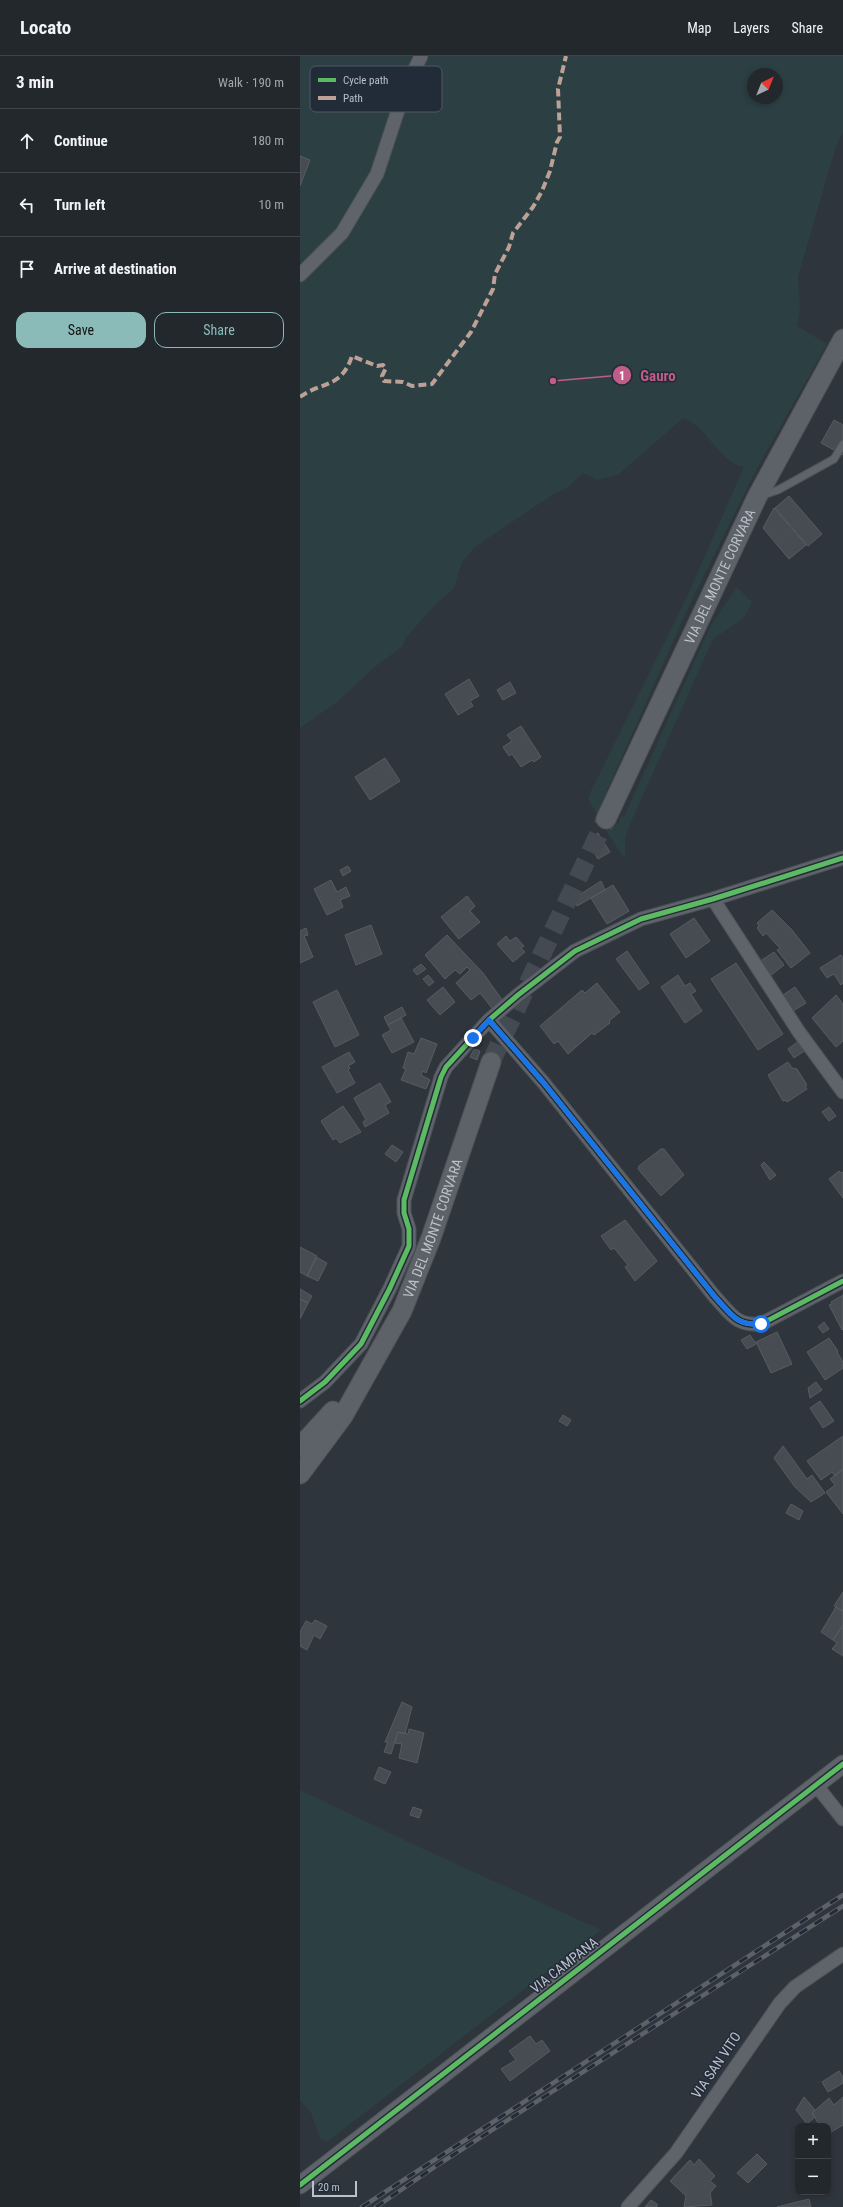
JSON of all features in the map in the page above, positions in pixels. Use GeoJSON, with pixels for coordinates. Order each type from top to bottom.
{"type":"FeatureCollection","features":[{"type":"Feature","properties":{"kind":"main road","name":"VIA DEL MONTE CORVARA"},"geometry":{"type":"LineString","coordinates":[[606,819],[757,497],[843,339]]}},
{"type":"Feature","properties":{"kind":"main road","name":"VIA DEL MONTE CORVARA"},"geometry":{"type":"LineString","coordinates":[[300,1474],[343,1416],[358,1386],[402,1311],[431,1238],[491,1062]]}},
{"type":"Feature","properties":{"kind":"main road","name":"VIA DEL MONTE CORVARA"},"geometry":{"type":"LineString","coordinates":[[300,1447],[358,1386]]}},
{"type":"Feature","properties":{"kind":"street"},"geometry":{"type":"LineString","coordinates":[[416,66],[421,56]]}},
{"type":"Feature","properties":{"kind":"street"},"geometry":{"type":"LineString","coordinates":[[300,275],[342,233],[377,174],[397,112]]}},
{"type":"Feature","properties":{"kind":"street"},"geometry":{"type":"LineString","coordinates":[[300,1401],[325,1382],[361,1344],[390,1288],[409,1246],[409,1229],[404,1214],[404,1200],[441,1077],[446,1067],[489,1020],[518,995],[575,951],[641,919],[712,899],[843,858]]}},
{"type":"Feature","properties":{"kind":"street"},"geometry":{"type":"LineString","coordinates":[[712,899],[799,1032],[843,1092]]}},
{"type":"Feature","properties":{"kind":"street"},"geometry":{"type":"LineString","coordinates":[[489,1020],[543,1082],[715,1297],[739,1322],[748,1325],[761,1324],[843,1280]]}},
{"type":"Feature","properties":{"kind":"street","name":"VIA CAMPANA"},"geometry":{"type":"LineString","coordinates":[[300,2185],[843,1764]]}},
{"type":"Feature","properties":{"kind":"street"},"geometry":{"type":"LineString","coordinates":[[816,1785],[843,1819]]}},
{"type":"Feature","properties":{"kind":"street","name":"VIA SAN VITO"},"geometry":{"type":"LineString","coordinates":[[628,2207],[687,2138],[719,2088],[780,2003],[795,1987],[843,1954]]}},
{"type":"Feature","properties":{"kind":"lane"},"geometry":{"type":"LineString","coordinates":[[757,497],[778,490],[834,460],[843,444]]}},
{"type":"Feature","properties":{"kind":"shaded area"},"geometry":{"type":"Polygon","coordinates":[[[300,56],[843,56],[843,132],[836,146],[798,277],[800,309],[797,326],[827,344],[757,468],[689,606],[597,815],[588,799],[590,793],[685,601],[744,467],[728,459],[700,429],[692,423],[683,418],[618,475],[597,480],[583,473],[568,487],[549,497],[475,547],[462,562],[454,588],[434,606],[406,638],[403,646],[375,667],[337,702],[300,728],[300,56]]]}},
{"type":"Feature","properties":{"kind":"shaded area"},"geometry":{"type":"Polygon","coordinates":[[[737,587],[752,602],[744,618],[713,639],[631,822],[625,838],[625,859],[597,815],[618,824],[621,816],[624,817],[711,625],[737,587]]]}},
{"type":"Feature","properties":{"kind":"shaded area"},"geometry":{"type":"Polygon","coordinates":[[[300,1790],[417,1846],[601,1930],[327,2142],[320,2138],[311,2113],[300,2100],[300,1790]]]}},
{"type":"Feature","properties":{"kind":"building"},"geometry":{"type":"Polygon","coordinates":[[[300,156],[310,160],[300,186],[300,156]]]}},
{"type":"Feature","properties":{"kind":"building"},"geometry":{"type":"Polygon","coordinates":[[[834,420],[843,425],[843,455],[821,443],[834,420]]]}},
{"type":"Feature","properties":{"kind":"building"},"geometry":{"type":"Polygon","coordinates":[[[789,496],[822,534],[808,546],[775,508],[789,496]]]}},
{"type":"Feature","properties":{"kind":"building"},"geometry":{"type":"Polygon","coordinates":[[[774,508],[806,545],[789,559],[763,528],[774,508]]]}},
{"type":"Feature","properties":{"kind":"building"},"geometry":{"type":"Polygon","coordinates":[[[469,679],[479,696],[470,701],[473,706],[458,715],[445,694],[469,679]]]}},
{"type":"Feature","properties":{"kind":"building"},"geometry":{"type":"Polygon","coordinates":[[[510,682],[516,693],[503,700],[497,690],[510,682]]]}},
{"type":"Feature","properties":{"kind":"building"},"geometry":{"type":"Polygon","coordinates":[[[521,726],[541,757],[534,762],[532,760],[521,767],[512,754],[509,756],[503,747],[512,741],[507,735],[521,726]]]}},
{"type":"Feature","properties":{"kind":"building"},"geometry":{"type":"Polygon","coordinates":[[[385,758],[400,781],[370,800],[355,777],[385,758]]]}},
{"type":"Feature","properties":{"kind":"building"},"geometry":{"type":"Polygon","coordinates":[[[598,833],[610,852],[598,859],[586,840],[598,833]]]}},
{"type":"Feature","properties":{"kind":"building"},"geometry":{"type":"Polygon","coordinates":[[[348,866],[351,871],[343,876],[340,870],[348,866]]]}},
{"type":"Feature","properties":{"kind":"building"},"geometry":{"type":"Polygon","coordinates":[[[331,880],[337,892],[346,887],[350,896],[340,900],[343,907],[327,915],[314,889],[331,880]]]}},
{"type":"Feature","properties":{"kind":"building"},"geometry":{"type":"Polygon","coordinates":[[[601,881],[605,890],[577,906],[573,899],[601,881]]]}},
{"type":"Feature","properties":{"kind":"building"},"geometry":{"type":"Polygon","coordinates":[[[613,885],[629,911],[607,924],[591,898],[613,885]]]}},
{"type":"Feature","properties":{"kind":"building"},"geometry":{"type":"Polygon","coordinates":[[[467,896],[475,906],[470,911],[480,922],[459,939],[441,917],[467,896]]]}},
{"type":"Feature","properties":{"kind":"building"},"geometry":{"type":"Polygon","coordinates":[[[772,910],[792,930],[810,953],[791,968],[777,950],[780,948],[766,933],[763,936],[757,928],[759,926],[757,923],[772,910]]]}},
{"type":"Feature","properties":{"kind":"building"},"geometry":{"type":"Polygon","coordinates":[[[694,918],[710,941],[686,958],[670,934],[694,918]]]}},
{"type":"Feature","properties":{"kind":"building"},"geometry":{"type":"Polygon","coordinates":[[[371,925],[382,954],[356,965],[345,935],[371,925]]]}},
{"type":"Feature","properties":{"kind":"building"},"geometry":{"type":"Polygon","coordinates":[[[306,928],[308,935],[304,936],[313,957],[300,963],[300,931],[306,928]]]}},
{"type":"Feature","properties":{"kind":"building"},"geometry":{"type":"Polygon","coordinates":[[[447,935],[483,973],[505,1004],[495,1012],[480,993],[471,1000],[456,983],[470,970],[467,967],[460,974],[455,970],[445,979],[425,955],[447,935]]]}},
{"type":"Feature","properties":{"kind":"building"},"geometry":{"type":"Polygon","coordinates":[[[506,936],[510,941],[516,937],[524,946],[521,948],[525,952],[513,962],[497,944],[506,936]]]}},
{"type":"Feature","properties":{"kind":"building"},"geometry":{"type":"Polygon","coordinates":[[[627,951],[649,983],[639,990],[616,959],[627,951]]]}},
{"type":"Feature","properties":{"kind":"building"},"geometry":{"type":"Polygon","coordinates":[[[774,952],[784,965],[770,976],[759,962],[774,952]]]}},
{"type":"Feature","properties":{"kind":"building"},"geometry":{"type":"Polygon","coordinates":[[[841,955],[843,958],[843,983],[841,985],[834,974],[827,978],[820,968],[841,955]]]}},
{"type":"Feature","properties":{"kind":"building"},"geometry":{"type":"Polygon","coordinates":[[[736,963],[783,1034],[758,1050],[711,979],[736,963]]]}},
{"type":"Feature","properties":{"kind":"building"},"geometry":{"type":"Polygon","coordinates":[[[421,964],[426,969],[417,975],[413,970],[421,964]]]}},
{"type":"Feature","properties":{"kind":"building"},"geometry":{"type":"Polygon","coordinates":[[[428,975],[434,982],[429,986],[423,979],[428,975]]]}},
{"type":"Feature","properties":{"kind":"building"},"geometry":{"type":"Polygon","coordinates":[[[678,975],[685,986],[690,983],[696,991],[691,994],[702,1011],[685,1023],[661,987],[678,975]]]}},
{"type":"Feature","properties":{"kind":"building"},"geometry":{"type":"Polygon","coordinates":[[[597,983],[620,1012],[609,1021],[610,1023],[594,1035],[592,1033],[568,1054],[558,1041],[554,1044],[540,1026],[582,990],[585,993],[597,983]]]}},
{"type":"Feature","properties":{"kind":"building"},"geometry":{"type":"Polygon","coordinates":[[[443,987],[455,1002],[440,1015],[427,1000],[443,987]]]}},
{"type":"Feature","properties":{"kind":"building"},"geometry":{"type":"Polygon","coordinates":[[[795,987],[806,1003],[793,1011],[783,995],[795,987]]]}},
{"type":"Feature","properties":{"kind":"building"},"geometry":{"type":"Polygon","coordinates":[[[337,990],[359,1035],[335,1047],[313,1002],[337,990]]]}},
{"type":"Feature","properties":{"kind":"building"},"geometry":{"type":"Polygon","coordinates":[[[836,995],[843,1004],[843,1041],[836,1047],[812,1018],[836,995]]]}},
{"type":"Feature","properties":{"kind":"building"},"geometry":{"type":"Polygon","coordinates":[[[402,1007],[406,1015],[388,1025],[384,1017],[402,1007]]]}},
{"type":"Feature","properties":{"kind":"building"},"geometry":{"type":"Polygon","coordinates":[[[401,1018],[414,1042],[392,1053],[382,1035],[391,1030],[388,1025],[401,1018]]]}},
{"type":"Feature","properties":{"kind":"building"},"geometry":{"type":"Polygon","coordinates":[[[421,1038],[437,1044],[426,1073],[423,1071],[421,1075],[430,1080],[426,1089],[401,1080],[406,1069],[403,1068],[408,1052],[414,1054],[421,1038]]]}},
{"type":"Feature","properties":{"kind":"building"},"geometry":{"type":"Polygon","coordinates":[[[800,1040],[807,1049],[794,1058],[788,1049],[800,1040]]]}},
{"type":"Feature","properties":{"kind":"building"},"geometry":{"type":"Polygon","coordinates":[[[474,1049],[480,1051],[477,1060],[470,1057],[474,1049]]]}},
{"type":"Feature","properties":{"kind":"building"},"geometry":{"type":"Polygon","coordinates":[[[349,1052],[355,1062],[348,1066],[350,1068],[348,1070],[355,1083],[337,1093],[322,1067],[349,1052]]]}},
{"type":"Feature","properties":{"kind":"building"},"geometry":{"type":"Polygon","coordinates":[[[788,1062],[792,1068],[797,1069],[807,1085],[805,1086],[807,1089],[787,1102],[785,1100],[783,1101],[768,1075],[788,1062]]]}},
{"type":"Feature","properties":{"kind":"building"},"geometry":{"type":"Polygon","coordinates":[[[380,1083],[391,1102],[385,1105],[389,1113],[365,1127],[363,1122],[366,1120],[354,1098],[380,1083]]]}},
{"type":"Feature","properties":{"kind":"building"},"geometry":{"type":"Polygon","coordinates":[[[343,1106],[361,1132],[340,1143],[336,1138],[333,1140],[321,1121],[343,1106]]]}},
{"type":"Feature","properties":{"kind":"building"},"geometry":{"type":"Polygon","coordinates":[[[829,1107],[836,1116],[829,1121],[822,1112],[829,1107]]]}},
{"type":"Feature","properties":{"kind":"building"},"geometry":{"type":"Polygon","coordinates":[[[392,1145],[403,1152],[396,1162],[385,1154],[392,1145]]]}},
{"type":"Feature","properties":{"kind":"building"},"geometry":{"type":"Polygon","coordinates":[[[661,1149],[664,1149],[684,1175],[661,1196],[638,1169],[639,1166],[661,1149]]]}},
{"type":"Feature","properties":{"kind":"building"},"geometry":{"type":"Polygon","coordinates":[[[764,1162],[776,1175],[770,1180],[761,1165],[764,1162]]]}},
{"type":"Feature","properties":{"kind":"building"},"geometry":{"type":"Polygon","coordinates":[[[839,1171],[841,1173],[843,1172],[843,1198],[829,1179],[839,1171]]]}},
{"type":"Feature","properties":{"kind":"building"},"geometry":{"type":"Polygon","coordinates":[[[625,1220],[657,1261],[635,1281],[625,1267],[628,1265],[614,1248],[611,1250],[601,1236],[625,1220]]]}},
{"type":"Feature","properties":{"kind":"building"},"geometry":{"type":"Polygon","coordinates":[[[300,1247],[317,1256],[307,1276],[300,1272],[300,1247]]]}},
{"type":"Feature","properties":{"kind":"building"},"geometry":{"type":"Polygon","coordinates":[[[316,1257],[327,1263],[318,1281],[307,1276],[316,1257]]]}},
{"type":"Feature","properties":{"kind":"building"},"geometry":{"type":"Polygon","coordinates":[[[300,1289],[312,1296],[308,1303],[300,1299],[300,1289]]]}},
{"type":"Feature","properties":{"kind":"building"},"geometry":{"type":"Polygon","coordinates":[[[843,1295],[842,1330],[829,1305],[832,1304],[831,1302],[843,1295]]]}},
{"type":"Feature","properties":{"kind":"building"},"geometry":{"type":"Polygon","coordinates":[[[300,1299],[308,1303],[300,1319],[300,1299]]]}},
{"type":"Feature","properties":{"kind":"building"},"geometry":{"type":"Polygon","coordinates":[[[824,1322],[829,1329],[823,1333],[818,1327],[824,1322]]]}},
{"type":"Feature","properties":{"kind":"building"},"geometry":{"type":"Polygon","coordinates":[[[777,1332],[792,1364],[771,1373],[756,1342],[777,1332]]]}},
{"type":"Feature","properties":{"kind":"building"},"geometry":{"type":"Polygon","coordinates":[[[750,1335],[756,1344],[747,1349],[741,1340],[750,1335]]]}},
{"type":"Feature","properties":{"kind":"building"},"geometry":{"type":"Polygon","coordinates":[[[829,1338],[838,1351],[837,1352],[843,1362],[843,1368],[825,1380],[807,1352],[829,1338]]]}},
{"type":"Feature","properties":{"kind":"building"},"geometry":{"type":"Polygon","coordinates":[[[816,1382],[822,1390],[810,1398],[808,1388],[816,1382]]]}},
{"type":"Feature","properties":{"kind":"building"},"geometry":{"type":"Polygon","coordinates":[[[820,1401],[834,1421],[823,1428],[810,1408],[820,1401]]]}},
{"type":"Feature","properties":{"kind":"building"},"geometry":{"type":"Polygon","coordinates":[[[563,1415],[571,1420],[567,1426],[559,1421],[563,1415]]]}},
{"type":"Feature","properties":{"kind":"building"},"geometry":{"type":"Polygon","coordinates":[[[843,1436],[843,1469],[835,1476],[832,1472],[821,1480],[807,1461],[843,1436]]]}},
{"type":"Feature","properties":{"kind":"building"},"geometry":{"type":"Polygon","coordinates":[[[783,1446],[807,1479],[812,1475],[825,1493],[811,1502],[795,1487],[774,1458],[783,1446]]]}},
{"type":"Feature","properties":{"kind":"building"},"geometry":{"type":"Polygon","coordinates":[[[843,1469],[843,1514],[826,1492],[835,1485],[830,1479],[843,1469]]]}},
{"type":"Feature","properties":{"kind":"building"},"geometry":{"type":"Polygon","coordinates":[[[791,1504],[803,1511],[799,1520],[786,1513],[791,1504]]]}},
{"type":"Feature","properties":{"kind":"building"},"geometry":{"type":"Polygon","coordinates":[[[843,1592],[843,1611],[834,1606],[843,1592]]]}},
{"type":"Feature","properties":{"kind":"building"},"geometry":{"type":"Polygon","coordinates":[[[836,1607],[843,1612],[843,1625],[833,1640],[821,1632],[836,1607]]]}},
{"type":"Feature","properties":{"kind":"building"},"geometry":{"type":"Polygon","coordinates":[[[315,1620],[327,1626],[320,1639],[314,1635],[307,1650],[300,1646],[300,1632],[306,1621],[312,1624],[315,1620]]]}},
{"type":"Feature","properties":{"kind":"building"},"geometry":{"type":"Polygon","coordinates":[[[843,1625],[843,1656],[832,1649],[837,1643],[833,1640],[843,1625]]]}},
{"type":"Feature","properties":{"kind":"building"},"geometry":{"type":"Polygon","coordinates":[[[402,1702],[412,1707],[405,1734],[398,1732],[391,1754],[384,1752],[388,1742],[385,1742],[402,1702]]]}},
{"type":"Feature","properties":{"kind":"building"},"geometry":{"type":"Polygon","coordinates":[[[409,1729],[424,1733],[417,1763],[399,1758],[402,1744],[395,1743],[398,1732],[408,1734],[409,1729]]]}},
{"type":"Feature","properties":{"kind":"building"},"geometry":{"type":"Polygon","coordinates":[[[379,1767],[391,1772],[385,1784],[374,1779],[379,1767]]]}},
{"type":"Feature","properties":{"kind":"building"},"geometry":{"type":"Polygon","coordinates":[[[413,1807],[422,1810],[419,1818],[410,1815],[413,1807]]]}},
{"type":"Feature","properties":{"kind":"building"},"geometry":{"type":"Polygon","coordinates":[[[530,2036],[536,2044],[542,2040],[550,2051],[510,2081],[501,2069],[516,2060],[509,2051],[530,2036]]]}},
{"type":"Feature","properties":{"kind":"building"},"geometry":{"type":"Polygon","coordinates":[[[839,2071],[843,2077],[843,2083],[828,2092],[822,2082],[839,2071]]]}},
{"type":"Feature","properties":{"kind":"building"},"geometry":{"type":"Polygon","coordinates":[[[804,2097],[815,2110],[812,2113],[815,2117],[806,2123],[796,2110],[804,2097]]]}},
{"type":"Feature","properties":{"kind":"building"},"geometry":{"type":"Polygon","coordinates":[[[843,2097],[843,2125],[831,2132],[831,2123],[818,2123],[812,2113],[829,2098],[834,2105],[843,2097]]]}},
{"type":"Feature","properties":{"kind":"building"},"geometry":{"type":"Polygon","coordinates":[[[757,2154],[767,2164],[748,2183],[737,2173],[757,2154]]]}},
{"type":"Feature","properties":{"kind":"building"},"geometry":{"type":"Polygon","coordinates":[[[699,2159],[715,2176],[710,2181],[716,2186],[710,2193],[712,2205],[684,2207],[686,2196],[670,2181],[690,2160],[694,2165],[699,2159]]]}},
{"type":"Feature","properties":{"kind":"building"},"geometry":{"type":"Polygon","coordinates":[[[809,2199],[811,2207],[777,2207],[809,2199]]]}},
{"type":"Feature","properties":{"kind":"building"},"geometry":{"type":"Polygon","coordinates":[[[651,2200],[657,2204],[657,2207],[645,2207],[651,2200]]]}},
{"type":"Feature","properties":{"kind":"tunnel"},"geometry":{"type":"LineString","coordinates":[[491,1062],[606,819]]}},
{"type":"Feature","properties":{"kind":"railway"},"geometry":{"type":"LineString","coordinates":[[362,2207],[843,1895]]}},
{"type":"Feature","properties":{"kind":"railway"},"geometry":{"type":"LineString","coordinates":[[376,2207],[439,2164],[843,1906]]}},
{"type":"Feature","properties":{"kind":"marked path"},"geometry":{"type":"LineString","coordinates":[[300,397],[337,379],[348,367],[352,356],[377,366],[383,365],[386,368],[382,376],[384,381],[403,382],[412,386],[432,384],[471,332],[493,289],[495,274],[509,247],[513,233],[533,207],[542,191],[550,171],[557,142],[560,137],[558,89],[566,56]]}},
{"type":"Feature","properties":{"kind":"cycle path"},"geometry":{"type":"LineString","coordinates":[[300,1401],[325,1382],[361,1344],[390,1288],[409,1246],[409,1229],[404,1213],[404,1200],[441,1077],[446,1067],[489,1020],[518,995],[575,951],[641,919],[713,899],[843,858]]}},
{"type":"Feature","properties":{"kind":"cycle path"},"geometry":{"type":"LineString","coordinates":[[489,1020],[543,1082],[715,1297],[735,1318],[746,1323],[761,1324],[843,1281]]}},
{"type":"Feature","properties":{"kind":"cycle path"},"geometry":{"type":"LineString","coordinates":[[300,2185],[843,1764]]}},
{"type":"Feature","properties":{"kind":"place","name":"Gauro"},"geometry":{"type":"Point","coordinates":[553,381]}},
{"type":"Feature","properties":{"kind":"route"},"geometry":{"type":"LineString","coordinates":[[473,1038],[489,1020],[543,1082],[715,1297],[739,1322],[748,1325],[761,1324]]}}]}
